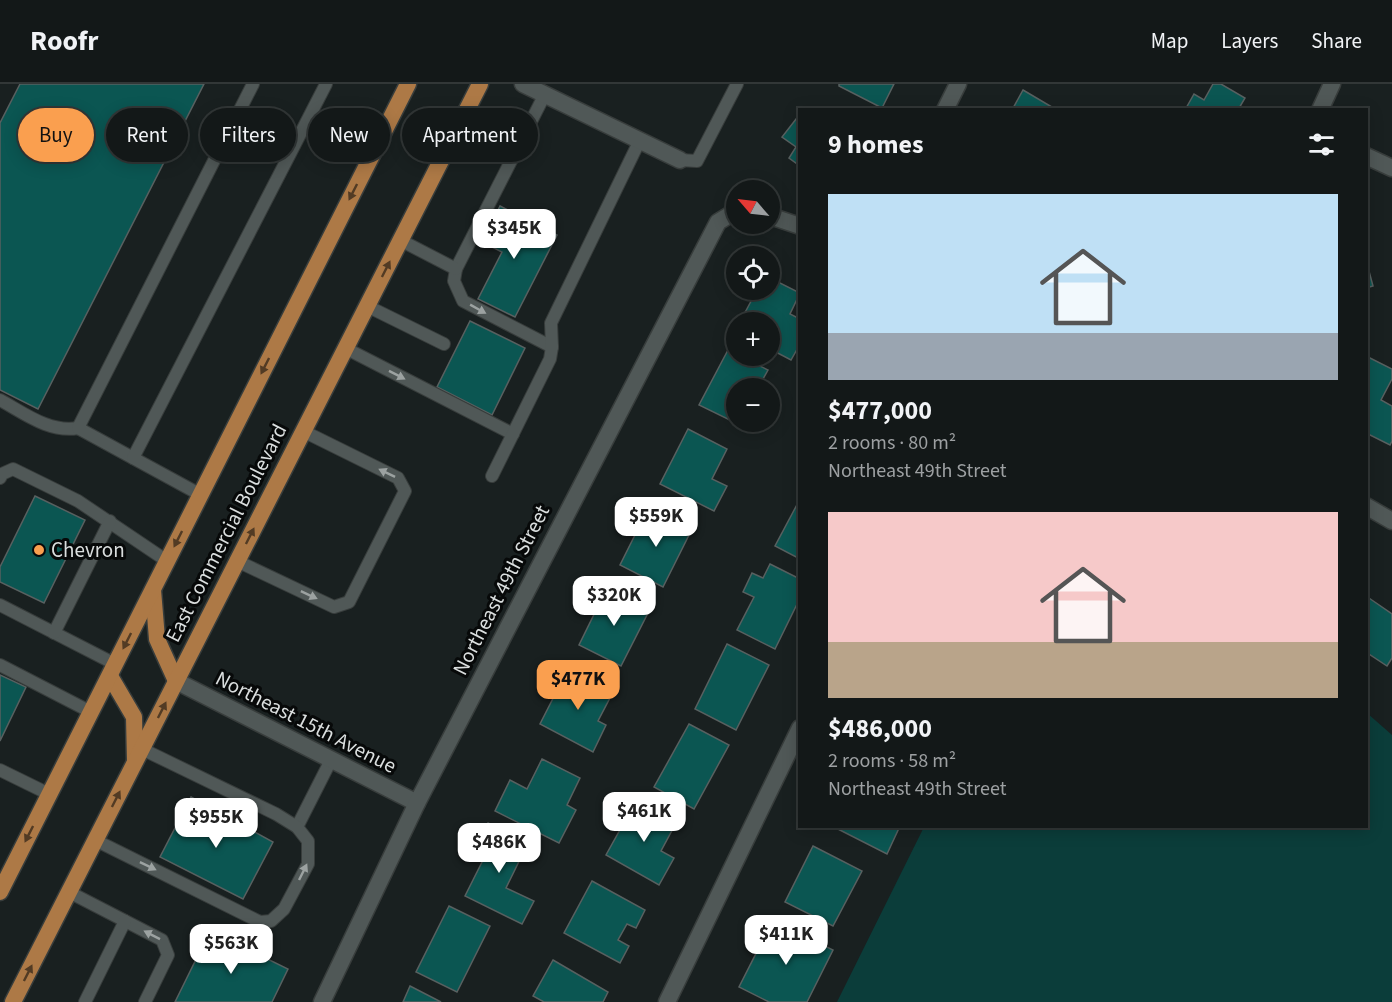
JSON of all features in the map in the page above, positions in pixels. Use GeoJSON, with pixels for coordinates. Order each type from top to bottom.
{"type":"FeatureCollection","features":[{"type":"Feature","properties":{"kind":"main road","name":"East Commercial Boulevard"},"geometry":{"type":"LineString","coordinates":[[2,882],[49,795],[408,84]]}},
{"type":"Feature","properties":{"kind":"main road","name":"East Commercial Boulevard"},"geometry":{"type":"LineString","coordinates":[[13,1002],[480,84]]}},
{"type":"Feature","properties":{"kind":"main road"},"geometry":{"type":"LineString","coordinates":[[153,589],[157,639],[176,681]]}},
{"type":"Feature","properties":{"kind":"main road"},"geometry":{"type":"LineString","coordinates":[[112,670],[134,717],[138,755]]}},
{"type":"Feature","properties":{"kind":"street"},"geometry":{"type":"LineString","coordinates":[[523,84],[680,160]]}},
{"type":"Feature","properties":{"kind":"street"},"geometry":{"type":"LineString","coordinates":[[946,108],[958,84]]}},
{"type":"Feature","properties":{"kind":"street"},"geometry":{"type":"LineString","coordinates":[[1321,108],[1332,84]]}},
{"type":"Feature","properties":{"kind":"street"},"geometry":{"type":"LineString","coordinates":[[1368,157],[1392,168]]}},
{"type":"Feature","properties":{"kind":"street","name":"Northeast 49th Street"},"geometry":{"type":"LineString","coordinates":[[322,1002],[417,803],[718,222],[726,217]]}},
{"type":"Feature","properties":{"kind":"street"},"geometry":{"type":"LineString","coordinates":[[780,219],[798,225]]}},
{"type":"Feature","properties":{"kind":"street"},"geometry":{"type":"LineString","coordinates":[[1368,507],[1392,521]]}},
{"type":"Feature","properties":{"kind":"street","name":"Northeast 15th Avenue"},"geometry":{"type":"LineString","coordinates":[[176,681],[417,803]]}},
{"type":"Feature","properties":{"kind":"street"},"geometry":{"type":"LineString","coordinates":[[667,1002],[798,732]]}},
{"type":"Feature","properties":{"kind":"lane"},"geometry":{"type":"LineString","coordinates":[[78,428],[253,84]]}},
{"type":"Feature","properties":{"kind":"lane"},"geometry":{"type":"LineString","coordinates":[[133,458],[326,84]]}},
{"type":"Feature","properties":{"kind":"lane"},"geometry":{"type":"LineString","coordinates":[[680,160],[697,161],[737,84]]}},
{"type":"Feature","properties":{"kind":"lane"},"geometry":{"type":"LineString","coordinates":[[544,94],[456,269],[454,281],[464,301],[552,346]]}},
{"type":"Feature","properties":{"kind":"lane"},"geometry":{"type":"LineString","coordinates":[[492,476],[550,359],[551,323],[640,140]]}},
{"type":"Feature","properties":{"kind":"lane"},"geometry":{"type":"LineString","coordinates":[[400,240],[456,269]]}},
{"type":"Feature","properties":{"kind":"lane"},"geometry":{"type":"LineString","coordinates":[[367,306],[444,344]]}},
{"type":"Feature","properties":{"kind":"lane"},"geometry":{"type":"LineString","coordinates":[[345,348],[513,434]]}},
{"type":"Feature","properties":{"kind":"lane"},"geometry":{"type":"LineString","coordinates":[[0,400],[47,426],[65,430],[78,428],[201,495]]}},
{"type":"Feature","properties":{"kind":"lane"},"geometry":{"type":"LineString","coordinates":[[237,561],[334,607],[349,602],[405,491],[398,478],[303,431]]}},
{"type":"Feature","properties":{"kind":"lane"},"geometry":{"type":"LineString","coordinates":[[0,478],[2,474],[13,469],[78,501],[167,561]]}},
{"type":"Feature","properties":{"kind":"lane"},"geometry":{"type":"LineString","coordinates":[[54,633],[110,521]]}},
{"type":"Feature","properties":{"kind":"lane"},"geometry":{"type":"LineString","coordinates":[[0,606],[54,633],[112,670]]}},
{"type":"Feature","properties":{"kind":"lane"},"geometry":{"type":"LineString","coordinates":[[0,665],[91,712]]}},
{"type":"Feature","properties":{"kind":"lane"},"geometry":{"type":"LineString","coordinates":[[95,840],[260,922],[271,921],[284,909],[308,864],[308,841],[297,827],[276,814],[138,755]]}},
{"type":"Feature","properties":{"kind":"lane"},"geometry":{"type":"LineString","coordinates":[[297,827],[331,760]]}},
{"type":"Feature","properties":{"kind":"lane"},"geometry":{"type":"LineString","coordinates":[[0,770],[49,795]]}},
{"type":"Feature","properties":{"kind":"lane"},"geometry":{"type":"LineString","coordinates":[[69,892],[162,940],[168,955],[145,1002]]}},
{"type":"Feature","properties":{"kind":"lane"},"geometry":{"type":"LineString","coordinates":[[85,1002],[125,921]]}},
{"type":"Feature","properties":{"kind":"water"},"geometry":{"type":"Polygon","coordinates":[[[1368,714],[1392,735],[1392,1002],[837,1002],[924,828],[1368,828],[1368,714]]]}},
{"type":"Feature","properties":{"kind":"building"},"geometry":{"type":"Polygon","coordinates":[[[20,84],[204,84],[188,115],[188,108],[106,108],[106,162],[164,162],[38,409],[0,390],[0,123],[20,84]]]}},
{"type":"Feature","properties":{"kind":"building"},"geometry":{"type":"Polygon","coordinates":[[[839,84],[894,84],[882,108],[839,84]]]}},
{"type":"Feature","properties":{"kind":"building"},"geometry":{"type":"Polygon","coordinates":[[[1213,84],[1221,84],[1245,98],[1239,108],[1186,108],[1194,94],[1204,100],[1213,84]]]}},
{"type":"Feature","properties":{"kind":"building"},"geometry":{"type":"Polygon","coordinates":[[[1023,90],[1054,108],[1013,108],[1023,90]]]}},
{"type":"Feature","properties":{"kind":"building"},"geometry":{"type":"Polygon","coordinates":[[[798,117],[798,165],[789,158],[796,147],[782,137],[798,117]]]}},
{"type":"Feature","properties":{"kind":"building"},"geometry":{"type":"Polygon","coordinates":[[[500,206],[557,235],[515,317],[478,299],[502,252],[482,242],[500,206]]]}},
{"type":"Feature","properties":{"kind":"building"},"geometry":{"type":"Polygon","coordinates":[[[1368,267],[1373,286],[1368,287],[1368,267]]]}},
{"type":"Feature","properties":{"kind":"building"},"geometry":{"type":"Polygon","coordinates":[[[780,283],[798,292],[790,314],[798,318],[798,348],[791,360],[780,354],[780,312],[745,312],[752,300],[780,300],[780,283]]]}},
{"type":"Feature","properties":{"kind":"building"},"geometry":{"type":"Polygon","coordinates":[[[470,321],[525,348],[492,415],[437,387],[470,321]]]}},
{"type":"Feature","properties":{"kind":"building"},"geometry":{"type":"Polygon","coordinates":[[[726,354],[726,366],[760,366],[768,370],[764,378],[726,378],[726,418],[699,405],[726,354]]]}},
{"type":"Feature","properties":{"kind":"building"},"geometry":{"type":"Polygon","coordinates":[[[1368,357],[1392,369],[1392,379],[1381,400],[1392,406],[1390,445],[1368,434],[1368,357]]]}},
{"type":"Feature","properties":{"kind":"building"},"geometry":{"type":"Polygon","coordinates":[[[688,429],[727,449],[712,479],[727,486],[714,511],[660,484],[688,429]]]}},
{"type":"Feature","properties":{"kind":"building"},"geometry":{"type":"Polygon","coordinates":[[[35,496],[85,520],[44,603],[0,582],[0,567],[35,496]]]}},
{"type":"Feature","properties":{"kind":"building"},"geometry":{"type":"Polygon","coordinates":[[[798,503],[798,558],[775,546],[798,503]]]}},
{"type":"Feature","properties":{"kind":"building"},"geometry":{"type":"Polygon","coordinates":[[[648,509],[691,531],[663,587],[620,565],[648,509]]]}},
{"type":"Feature","properties":{"kind":"building"},"geometry":{"type":"Polygon","coordinates":[[[770,564],[798,578],[798,602],[775,649],[737,630],[754,597],[743,592],[752,573],[763,578],[770,564]]]}},
{"type":"Feature","properties":{"kind":"building"},"geometry":{"type":"Polygon","coordinates":[[[607,588],[650,609],[621,666],[579,645],[607,588]]]}},
{"type":"Feature","properties":{"kind":"building"},"geometry":{"type":"Polygon","coordinates":[[[1368,597],[1392,614],[1392,658],[1387,666],[1368,653],[1368,597]]]}},
{"type":"Feature","properties":{"kind":"building"},"geometry":{"type":"Polygon","coordinates":[[[727,644],[769,665],[736,730],[695,709],[727,644]]]}},
{"type":"Feature","properties":{"kind":"building"},"geometry":{"type":"Polygon","coordinates":[[[567,671],[612,694],[598,721],[606,725],[593,752],[540,724],[567,671]]]}},
{"type":"Feature","properties":{"kind":"building"},"geometry":{"type":"Polygon","coordinates":[[[0,675],[26,687],[0,741],[0,675]]]}},
{"type":"Feature","properties":{"kind":"building"},"geometry":{"type":"Polygon","coordinates":[[[689,724],[729,745],[694,809],[654,787],[689,724]]]}},
{"type":"Feature","properties":{"kind":"building"},"geometry":{"type":"Polygon","coordinates":[[[542,759],[580,778],[567,805],[576,810],[559,843],[495,811],[510,780],[527,789],[542,759]]]}},
{"type":"Feature","properties":{"kind":"building"},"geometry":{"type":"Polygon","coordinates":[[[191,797],[273,842],[243,899],[160,857],[191,797]]]}},
{"type":"Feature","properties":{"kind":"building"},"geometry":{"type":"Polygon","coordinates":[[[636,801],[676,823],[661,851],[674,858],[659,885],[606,855],[636,801]]]}},
{"type":"Feature","properties":{"kind":"building"},"geometry":{"type":"Polygon","coordinates":[[[488,823],[528,843],[506,888],[534,901],[522,924],[465,896],[484,858],[474,853],[488,823]]]}},
{"type":"Feature","properties":{"kind":"building"},"geometry":{"type":"Polygon","coordinates":[[[836,828],[899,828],[887,854],[836,828]]]}},
{"type":"Feature","properties":{"kind":"building"},"geometry":{"type":"Polygon","coordinates":[[[813,846],[862,871],[833,926],[785,902],[813,846]]]}},
{"type":"Feature","properties":{"kind":"building"},"geometry":{"type":"Polygon","coordinates":[[[592,881],[645,910],[636,928],[627,924],[618,940],[629,946],[620,963],[564,933],[592,881]]]}},
{"type":"Feature","properties":{"kind":"building"},"geometry":{"type":"Polygon","coordinates":[[[449,906],[490,926],[457,992],[416,972],[449,906]]]}},
{"type":"Feature","properties":{"kind":"building"},"geometry":{"type":"Polygon","coordinates":[[[773,920],[833,950],[807,1002],[769,1002],[739,987],[773,920]]]}},
{"type":"Feature","properties":{"kind":"building"},"geometry":{"type":"Polygon","coordinates":[[[210,931],[288,969],[272,1002],[175,1002],[210,931]]]}},
{"type":"Feature","properties":{"kind":"building"},"geometry":{"type":"Polygon","coordinates":[[[553,960],[608,992],[603,1002],[544,1002],[533,996],[553,960]]]}},
{"type":"Feature","properties":{"kind":"building"},"geometry":{"type":"Polygon","coordinates":[[[410,986],[441,1002],[403,1002],[410,986]]]}},
{"type":"Feature","properties":{"kind":"place","name":"Chevron"},"geometry":{"type":"Point","coordinates":[39,550]}}]}
